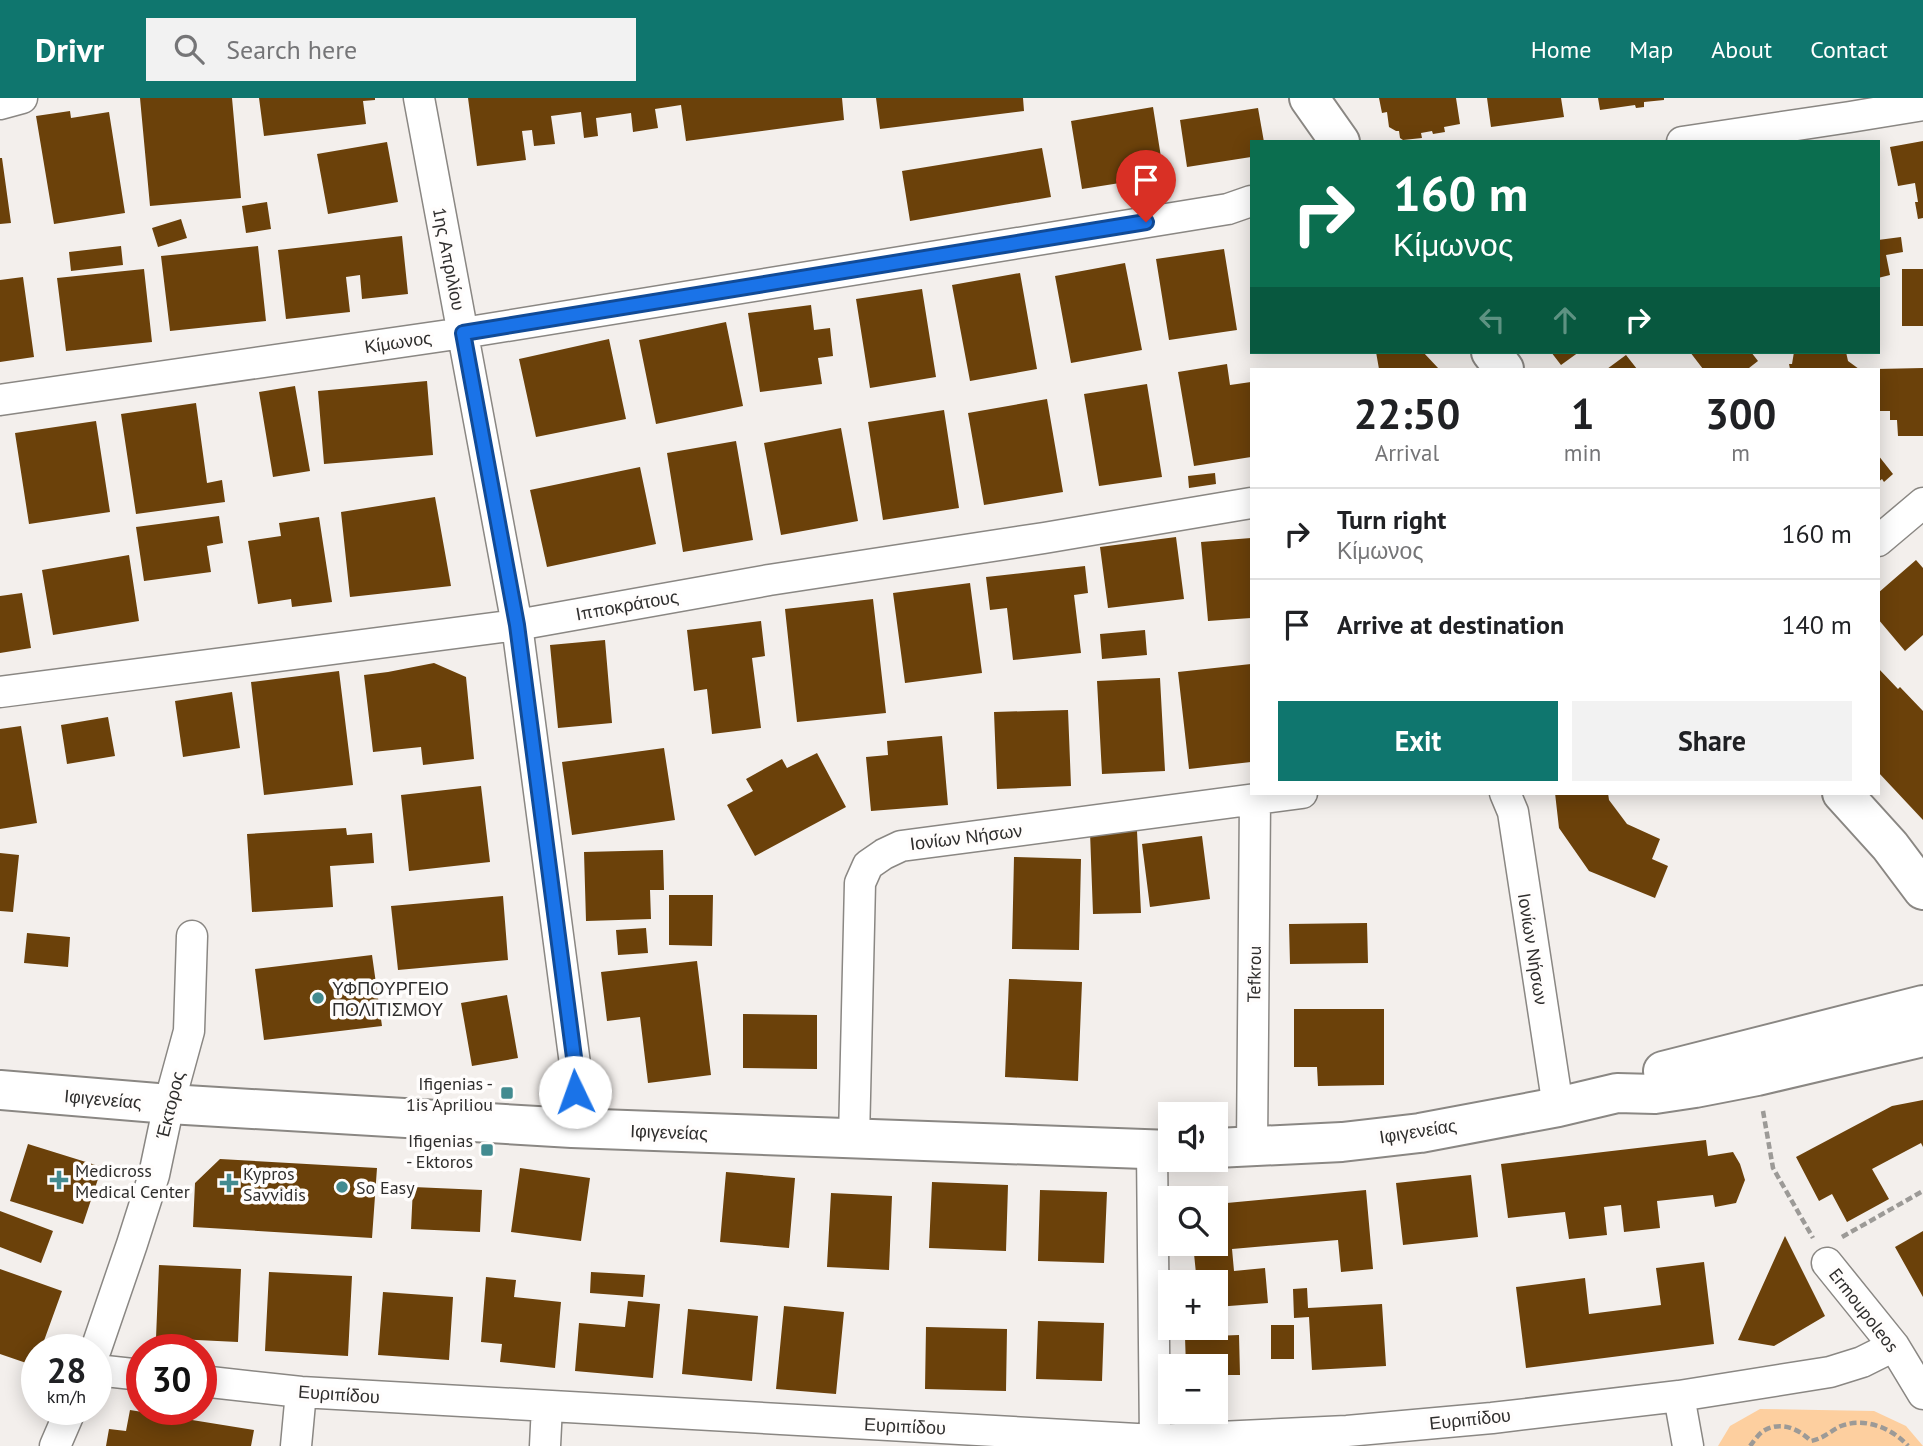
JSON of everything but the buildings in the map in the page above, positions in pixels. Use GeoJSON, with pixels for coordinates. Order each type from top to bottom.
{"type":"FeatureCollection","features":[{"type":"Feature","properties":{"kind":"street"},"geometry":{"type":"LineString","coordinates":[[0,104],[22,98]]}},
{"type":"Feature","properties":{"kind":"street","name":"1ης Απριλίου"},"geometry":{"type":"LineString","coordinates":[[419,98],[517,625],[575,1065],[572,1128]]}},
{"type":"Feature","properties":{"kind":"street"},"geometry":{"type":"LineString","coordinates":[[1308,98],[1339,140]]}},
{"type":"Feature","properties":{"kind":"street"},"geometry":{"type":"LineString","coordinates":[[1725,139],[1923,105]]}},
{"type":"Feature","properties":{"kind":"street","name":"Κίμωνος"},"geometry":{"type":"LineString","coordinates":[[0,400],[463,333],[1228,209],[1250,201]]}},
{"type":"Feature","properties":{"kind":"street","name":"Ιπποκράτους"},"geometry":{"type":"LineString","coordinates":[[0,692],[517,625],[769,580],[1250,503]]}},
{"type":"Feature","properties":{"kind":"street"},"geometry":{"type":"LineString","coordinates":[[1880,539],[1923,503]]}},
{"type":"Feature","properties":{"kind":"street","name":"Ιονίων Νήσων"},"geometry":{"type":"LineString","coordinates":[[854,1139],[860,883],[868,865],[901,846],[1289,795]]}},
{"type":"Feature","properties":{"kind":"street","name":"Ιονίων Νήσων"},"geometry":{"type":"LineString","coordinates":[[1507,795],[1513,812],[1558,1107]]}},
{"type":"Feature","properties":{"kind":"street"},"geometry":{"type":"LineString","coordinates":[[1844,795],[1906,854],[1923,890]]}},
{"type":"Feature","properties":{"kind":"street","name":"Tefkrou"},"geometry":{"type":"LineString","coordinates":[[1234,1148],[1255,800]]}},
{"type":"Feature","properties":{"kind":"street","name":"Έκτορος"},"geometry":{"type":"LineString","coordinates":[[101,1334],[154,1175],[169,1104],[189,1031],[192,936]]}},
{"type":"Feature","properties":{"kind":"street","name":"Ιφιγενείας"},"geometry":{"type":"LineString","coordinates":[[1617,1093],[1650,1074],[1692,1062],[1917,1009]]}},
{"type":"Feature","properties":{"kind":"street","name":"Ιφιγενείας"},"geometry":{"type":"LineString","coordinates":[[1234,1148],[1342,1142],[1420,1133],[1617,1093],[1655,1094],[1757,1076],[1917,1009]]}},
{"type":"Feature","properties":{"kind":"street","name":"Ιφιγενείας"},"geometry":{"type":"LineString","coordinates":[[0,1090],[169,1104],[572,1128],[1158,1150]]}},
{"type":"Feature","properties":{"kind":"street"},"geometry":{"type":"LineString","coordinates":[[1155,1440],[1161,1172]]}},
{"type":"Feature","properties":{"kind":"street","name":"Ermoupoleos"},"geometry":{"type":"LineString","coordinates":[[1823,1256],[1894,1346],[1923,1394]]}},
{"type":"Feature","properties":{"kind":"street","name":"Ευριπίδου"},"geometry":{"type":"LineString","coordinates":[[217,1383],[301,1392],[1155,1440],[1347,1439],[1492,1418],[1679,1396],[1830,1372],[1862,1362],[1894,1346]]}},
{"type":"Feature","properties":{"kind":"street"},"geometry":{"type":"LineString","coordinates":[[296,1446],[301,1392]]}},
{"type":"Feature","properties":{"kind":"street"},"geometry":{"type":"LineString","coordinates":[[1679,1396],[1688,1446]]}},
{"type":"Feature","properties":{"kind":"street"},"geometry":{"type":"LineString","coordinates":[[545,1446],[547,1406]]}},
{"type":"Feature","properties":{"kind":"street"},"geometry":{"type":"LineString","coordinates":[[55,1446],[65,1425]]}},
{"type":"Feature","properties":{"kind":"path"},"geometry":{"type":"LineString","coordinates":[[1757,1076],[1773,1168],[1823,1256],[1923,1191]]}},
{"type":"Feature","properties":{"kind":"path"},"geometry":{"type":"LineString","coordinates":[[1750,1446],[1763,1430],[1781,1426],[1799,1430],[1811,1441],[1842,1426],[1858,1423],[1877,1425],[1908,1446]]}},
{"type":"Feature","properties":{"kind":"shaded area"},"geometry":{"type":"Polygon","coordinates":[[[1760,1409],[1874,1411],[1906,1426],[1923,1446],[1718,1446],[1730,1426],[1760,1409]]]}},
{"type":"Feature","properties":{"kind":"place","name":"ΥΦΠΟΥΡΓΕΙΟ ΠΟΛΙΤΙΣΜΟΥ"},"geometry":{"type":"Point","coordinates":[318,998]}},
{"type":"Feature","properties":{"kind":"place","name":"Ifigenias - 1is Apriliou"},"geometry":{"type":"Point","coordinates":[507,1093]}},
{"type":"Feature","properties":{"kind":"place","name":"Ifigenias - Ektoros"},"geometry":{"type":"Point","coordinates":[487,1150]}},
{"type":"Feature","properties":{"kind":"place","name":"Medicross Medical Center"},"geometry":{"type":"Point","coordinates":[59,1180]}},
{"type":"Feature","properties":{"kind":"place","name":"Kypros Savvidis"},"geometry":{"type":"Point","coordinates":[229,1183]}},
{"type":"Feature","properties":{"kind":"place","name":"So Easy"},"geometry":{"type":"Point","coordinates":[342,1187]}},
{"type":"Feature","properties":{"kind":"route"},"geometry":{"type":"LineString","coordinates":[[575,1092],[575,1065],[517,625],[463,333],[1146,222]]}}]}
